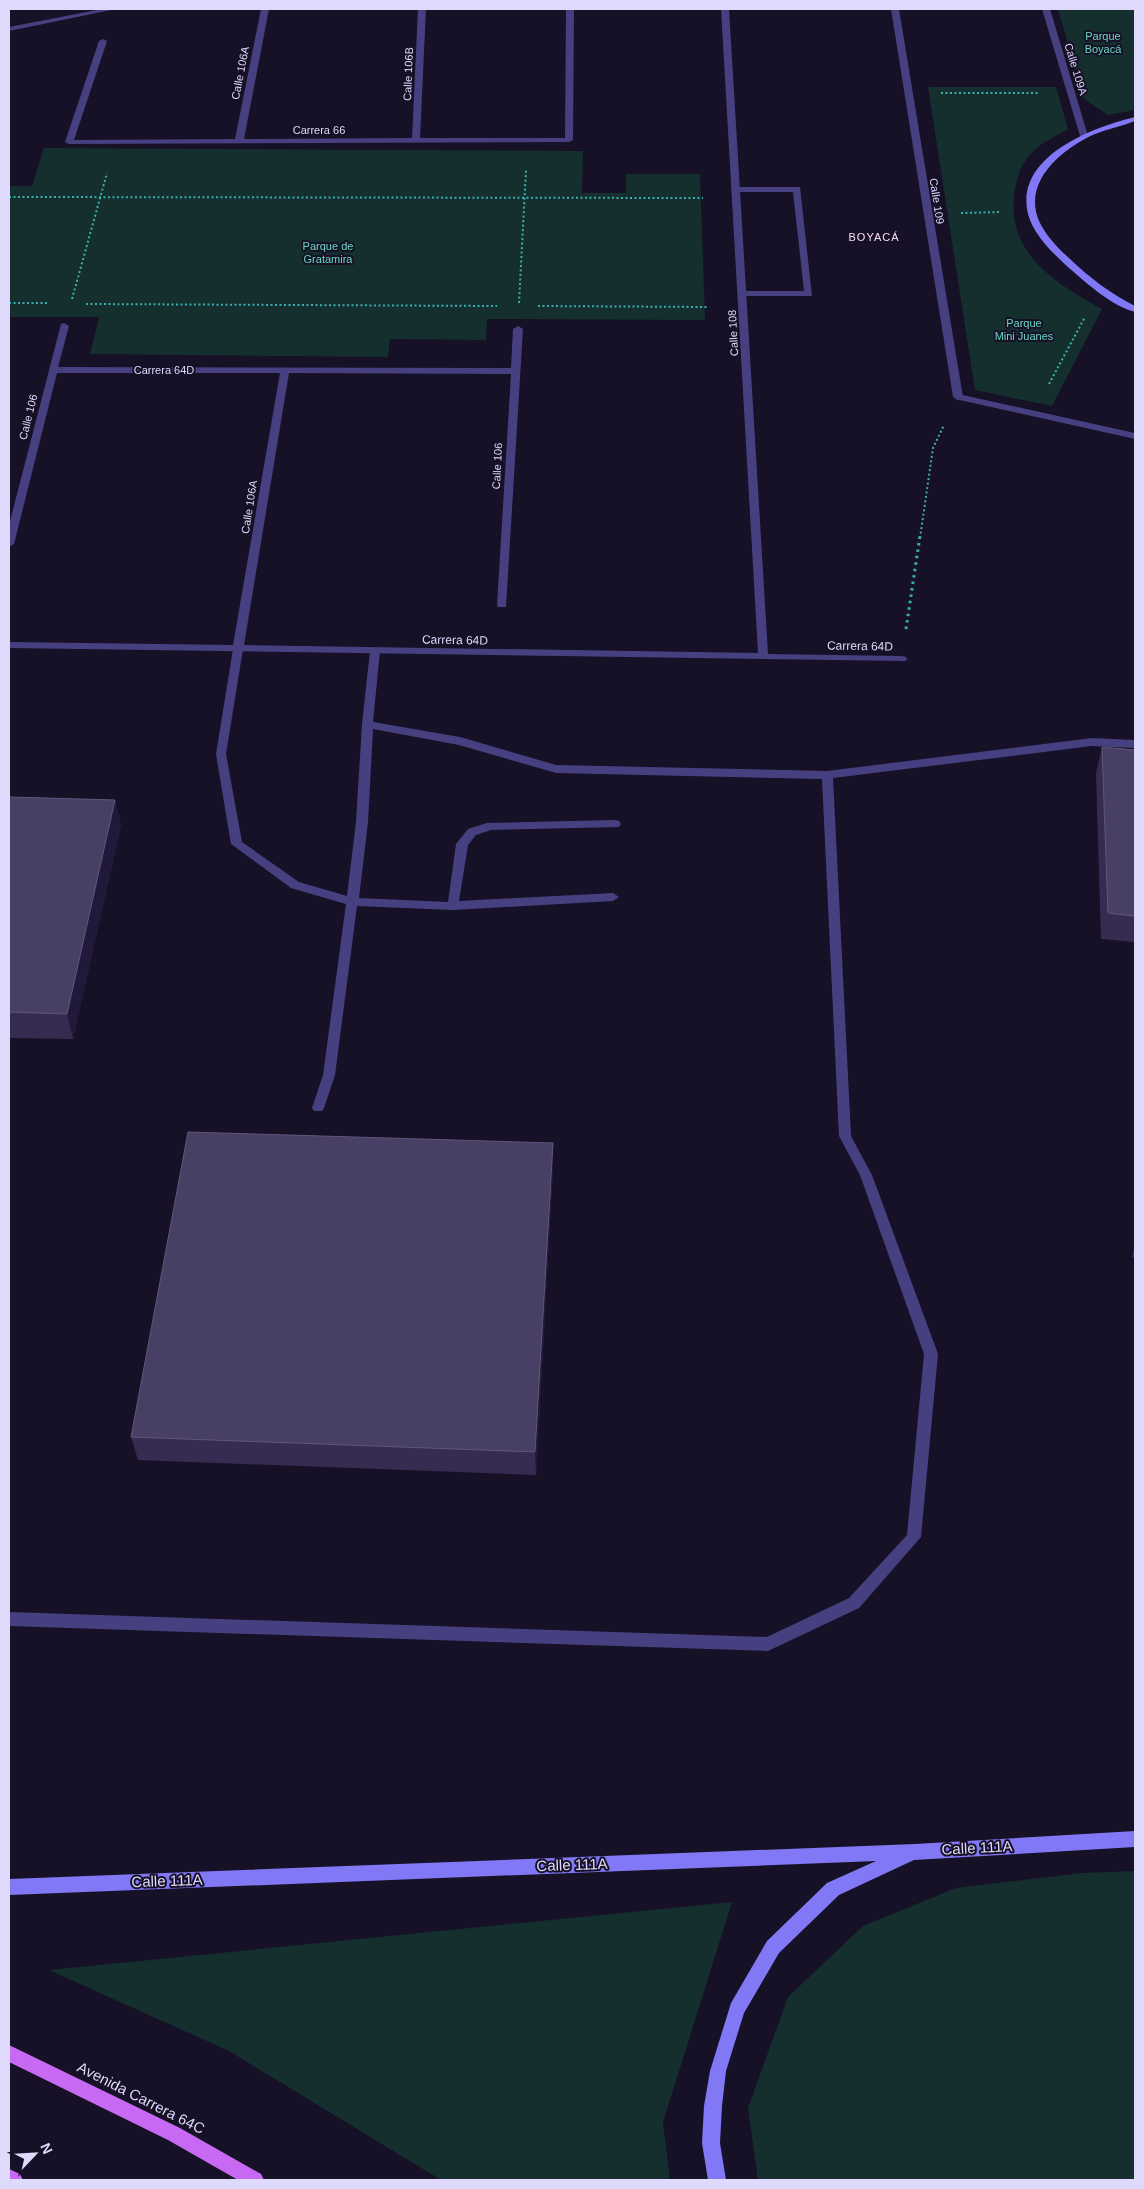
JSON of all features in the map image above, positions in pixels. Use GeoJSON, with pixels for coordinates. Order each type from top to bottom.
{"type":"FeatureCollection","features":[{"type":"Feature","properties":{"kind":"main road","name":"Avenida Carrera 64C"},"geometry":{"type":"LineString","coordinates":[[9,2053],[174,2134],[255,2180]]}},
{"type":"Feature","properties":{"kind":"main road"},"geometry":{"type":"LineString","coordinates":[[9,2178],[14,2180]]}},
{"type":"Feature","properties":{"kind":"street"},"geometry":{"type":"LineString","coordinates":[[9,29],[112,9]]}},
{"type":"Feature","properties":{"kind":"street","name":"Calle 106A"},"geometry":{"type":"LineString","coordinates":[[239,141],[265,9]]}},
{"type":"Feature","properties":{"kind":"street","name":"Calle 106B"},"geometry":{"type":"LineString","coordinates":[[416,141],[422,9]]}},
{"type":"Feature","properties":{"kind":"street","name":"Carrera 66"},"geometry":{"type":"LineString","coordinates":[[103,41],[69,142],[569,140],[570,9]]}},
{"type":"Feature","properties":{"kind":"street","name":"Calle 108"},"geometry":{"type":"LineString","coordinates":[[725,9],[763,657]]}},
{"type":"Feature","properties":{"kind":"street","name":"Calle 109"},"geometry":{"type":"LineString","coordinates":[[895,9],[958,397]]}},
{"type":"Feature","properties":{"kind":"street","name":"Calle 109A"},"geometry":{"type":"LineString","coordinates":[[1046,9],[1084,136]]}},
{"type":"Feature","properties":{"kind":"street"},"geometry":{"type":"LineString","coordinates":[[1132,308],[1099,290],[1051,246],[1032,211],[1032,195],[1038,175],[1056,154],[1084,136],[1135,119]]}},
{"type":"Feature","properties":{"kind":"street"},"geometry":{"type":"LineString","coordinates":[[736,193],[796,189],[809,294],[742,294]]}},
{"type":"Feature","properties":{"kind":"street","name":"Calle 106"},"geometry":{"type":"LineString","coordinates":[[9,544],[64,326]]}},
{"type":"Feature","properties":{"kind":"street","name":"Calle 106"},"geometry":{"type":"LineString","coordinates":[[502,605],[518,329]]}},
{"type":"Feature","properties":{"kind":"street","name":"Carrera 64D"},"geometry":{"type":"LineString","coordinates":[[54,370],[515,371]]}},
{"type":"Feature","properties":{"kind":"street","name":"Calle 106A"},"geometry":{"type":"LineString","coordinates":[[285,370],[221,754],[237,844],[294,885],[353,902],[453,906],[613,896]]}},
{"type":"Feature","properties":{"kind":"street"},"geometry":{"type":"LineString","coordinates":[[958,397],[1135,436]]}},
{"type":"Feature","properties":{"kind":"street","name":"Carrera 64D"},"geometry":{"type":"LineString","coordinates":[[9,645],[902,659]]}},
{"type":"Feature","properties":{"kind":"street"},"geometry":{"type":"LineString","coordinates":[[318,1108],[329,1075],[348,924],[353,902],[363,805],[367,724],[375,651]]}},
{"type":"Feature","properties":{"kind":"street"},"geometry":{"type":"LineString","coordinates":[[367,724],[460,741],[556,769],[827,775],[1092,742],[1135,744]]}},
{"type":"Feature","properties":{"kind":"street"},"geometry":{"type":"LineString","coordinates":[[9,1619],[768,1644],[854,1603],[914,1538],[931,1354],[866,1175],[845,1136],[827,775]]}},
{"type":"Feature","properties":{"kind":"street"},"geometry":{"type":"LineString","coordinates":[[453,906],[462,844],[472,832],[491,826],[615,824]]}},
{"type":"Feature","properties":{"kind":"street","name":"Calle 111A"},"geometry":{"type":"LineString","coordinates":[[9,1887],[915,1852],[1135,1839]]}},
{"type":"Feature","properties":{"kind":"street"},"geometry":{"type":"LineString","coordinates":[[717,2180],[711,2143],[713,2106],[718,2071],[737,2009],[773,1947],[833,1889],[915,1852]]}},
{"type":"Feature","properties":{"kind":"path"},"geometry":{"type":"LineString","coordinates":[[908,94],[1072,93]]}},
{"type":"Feature","properties":{"kind":"path"},"geometry":{"type":"LineString","coordinates":[[518,329],[527,140]]}},
{"type":"Feature","properties":{"kind":"path"},"geometry":{"type":"LineString","coordinates":[[64,326],[116,142]]}},
{"type":"Feature","properties":{"kind":"path"},"geometry":{"type":"LineString","coordinates":[[9,197],[525,197],[736,193]]}},
{"type":"Feature","properties":{"kind":"path"},"geometry":{"type":"LineString","coordinates":[[928,213],[1032,211]]}},
{"type":"Feature","properties":{"kind":"path"},"geometry":{"type":"LineString","coordinates":[[1033,414],[1099,290]]}},
{"type":"Feature","properties":{"kind":"path"},"geometry":{"type":"LineString","coordinates":[[9,303],[743,307]]}},
{"type":"Feature","properties":{"kind":"path"},"geometry":{"type":"LineString","coordinates":[[902,659],[933,448],[958,397]]}},
{"type":"Feature","properties":{"kind":"green space","name":"Parque Boyacá"},"geometry":{"type":"Polygon","coordinates":[[[1058,9],[1135,9],[1135,110],[1108,115],[1084,99],[1058,9]]]}},
{"type":"Feature","properties":{"kind":"green space","name":"Parque Mini Juanes"},"geometry":{"type":"Polygon","coordinates":[[[928,87],[1056,87],[1068,129],[1038,147],[1023,164],[1015,191],[1014,217],[1019,235],[1027,251],[1039,265],[1068,289],[1102,309],[1052,406],[975,390],[928,87]]]}},
{"type":"Feature","properties":{"kind":"green space","name":"Parque de Gratamira"},"geometry":{"type":"Polygon","coordinates":[[[44,148],[583,151],[582,193],[626,193],[626,174],[700,174],[705,320],[487,319],[486,340],[390,339],[388,357],[90,354],[99,317],[9,317],[9,186],[32,186],[44,148]]]}},
{"type":"Feature","properties":{"kind":"green space"},"geometry":{"type":"Polygon","coordinates":[[[1135,1871],[1135,2180],[758,2180],[748,2108],[788,1997],[863,1926],[956,1888],[1082,1873],[1135,1871]]]}},
{"type":"Feature","properties":{"kind":"green space"},"geometry":{"type":"Polygon","coordinates":[[[732,1902],[663,2122],[670,2180],[441,2180],[229,2051],[49,1970],[732,1902]]]}},
{"type":"Feature","properties":{"kind":"building"},"geometry":{"type":"Polygon","coordinates":[[[1102,747],[1135,750],[1135,916],[1108,913],[1102,747]]]}},
{"type":"Feature","properties":{"kind":"building"},"geometry":{"type":"Polygon","coordinates":[[[9,797],[115,800],[67,1014],[9,1012],[9,797]]]}},
{"type":"Feature","properties":{"kind":"building"},"geometry":{"type":"Polygon","coordinates":[[[188,1132],[553,1143],[535,1452],[131,1437],[188,1132]]]}},
{"type":"Feature","properties":{"kind":"district","name":"BOYACÁ"},"geometry":{"type":"Point","coordinates":[874,237]}}]}
